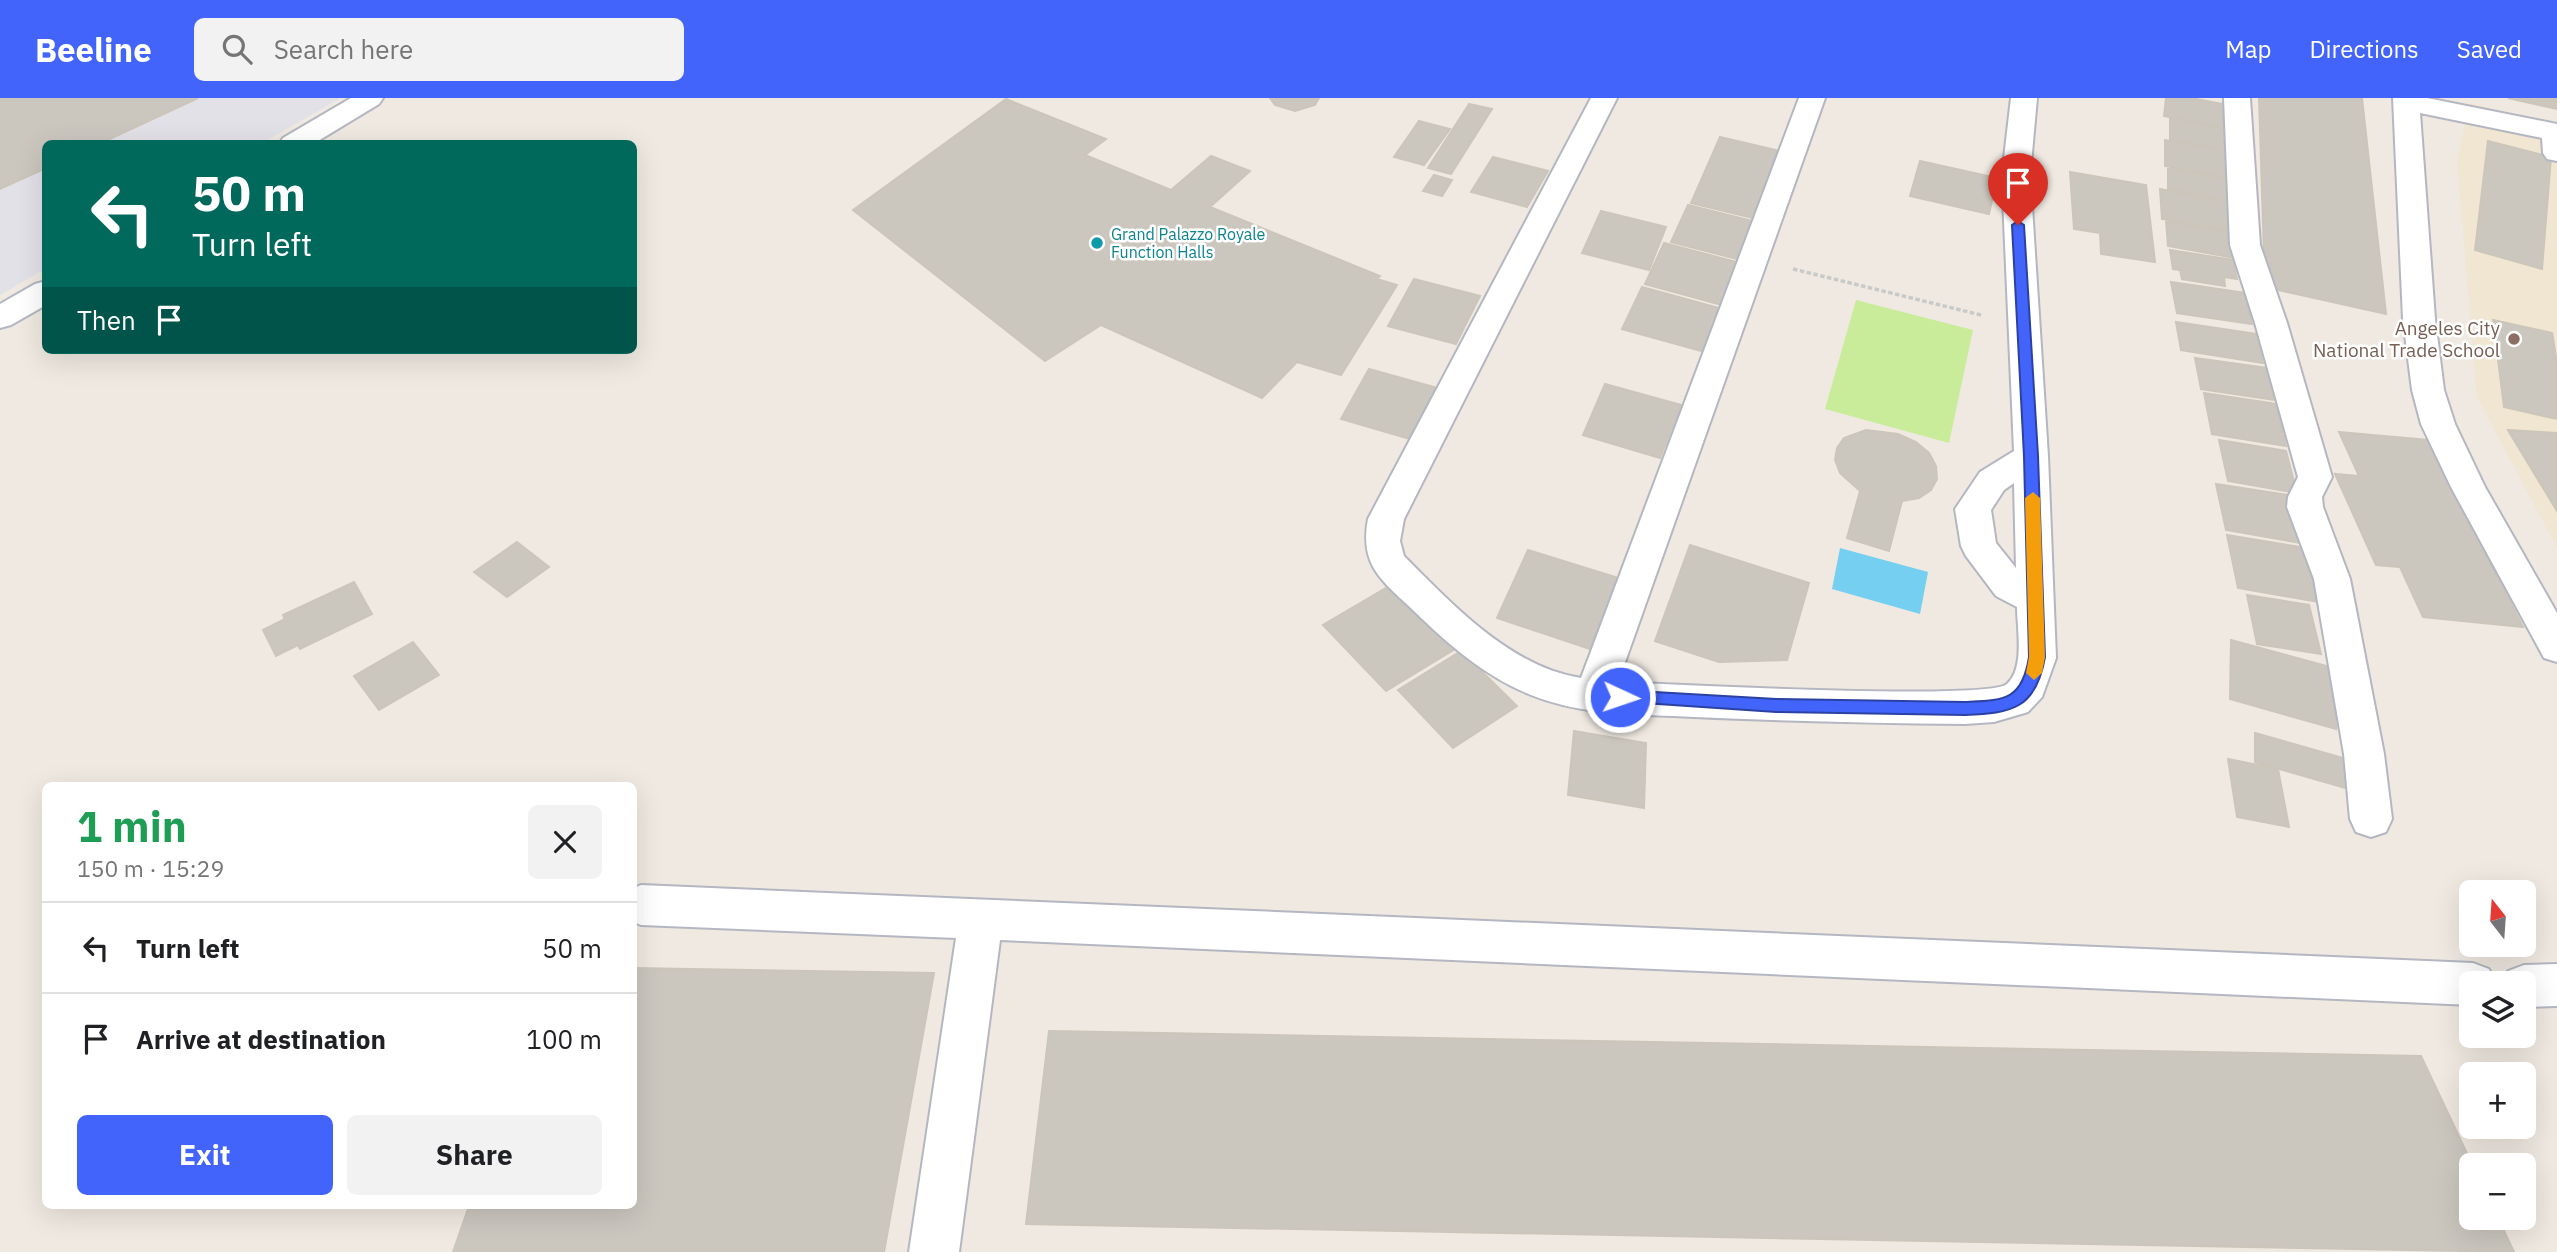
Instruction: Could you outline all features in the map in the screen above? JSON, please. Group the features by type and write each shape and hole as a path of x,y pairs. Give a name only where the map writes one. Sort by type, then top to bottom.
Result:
{"street":[{"path":"300,140 370,98"},
{"path":"1604,98 1399,492 1387,519 1382,541 1388,562 1484,649 1512,668 1544,684 1594,695 1776,706 1996,707 2022,697 2034,679 2037,657 2031,456 2016,175 2024,98"},
{"path":"1594,695 1812,98"},
{"path":"2237,98 2245,245 2271,323 2315,477 2305,497 2305,507 2332,579 2364,754 2371,819"},
{"path":"2556,139 2407,100 2419,319 2428,390 2438,424 2468,487 2557,647"},
{"path":"0,318 42,293"},
{"path":"2031,456 1992,481 1973,509 1979,546 2009,586 2036,600"},
{"path":"641,905 2459,983"},
{"path":"934,1252 981,919"},
{"path":"2536,986 2557,985"}],"path":[{"path":"1755,260 2023,325"}],"shaded area":[{"path":"0,98 341,98 267,140 42,140 42,271 0,295"},
{"name":"Angeles City National Trade School","path":"2470,103 2557,125 2557,548 2477,397 2457,162"}],"green space":[{"path":"1856,300 1973,330 1949,443 1825,409"}],"water":[{"path":"1840,548 1928,572 1920,614 1832,589"}],"building":[{"path":"0,98 198,98 108,140 42,140 42,170 0,189"},
{"path":"1270,98 1319,98 1315,105 1295,111 1275,105"},
{"path":"2166,98 2191,98 2228,105 2227,128 2164,116"},
{"path":"2259,98 2362,98 2386,314 2265,287"},
{"path":"2508,98 2557,98 2557,109"},
{"name":"Grand Palazzo Royale Function Halls","path":"1006,99 1106,139 1085,155 1171,190 1211,156 1250,171 1210,207 1380,276 1377,279 1397,285 1341,375 1297,362 1262,398 1101,325 1045,361 853,210"},
{"path":"1469,104 1492,109 1451,174 1428,168"},
{"path":"2170,118 2224,128 2224,150 2170,140"},
{"path":"1419,121 1450,129 1424,165 1394,157"},
{"path":"1720,137 1780,151 1753,218 1691,203"},
{"path":"2165,140 2225,151 2226,178 2165,166"},
{"path":"2488,141 2551,157 2542,269 2475,250"},
{"path":"1493,157 1548,171 1527,207 1471,192"},
{"path":"1920,161 1997,178 1989,214 1910,196"},
{"path":"2168,168 2227,179 2228,201 2168,189"},
{"path":"2070,172 2146,185 2155,262 2101,254 2100,233 2074,229"},
{"path":"1434,175 1452,180 1442,196 1423,191"},
{"path":"2160,189 2229,202 2233,231 2162,219"},
{"path":"1688,205 1756,222 1741,260 1671,242"},
{"path":"1601,211 1666,227 1649,270 1582,253"},
{"path":"2166,221 2231,232 2235,258 2168,246"},
{"path":"1664,243 1740,263 1722,305 1645,284"},
{"path":"2170,250 2233,260 2237,279 2224,277 2225,286 2182,279 2180,270 2173,269"},
{"path":"1414,279 1480,296 1456,344 1388,326"},
{"path":"2171,282 2245,293 2252,324 2177,313"},
{"path":"1642,287 1722,309 1705,352 1622,329"},
{"path":"2493,320 2552,333 2557,363 2557,419 2504,407"},
{"path":"2176,322 2256,334 2263,363 2181,350"},
{"path":"2195,358 2267,368 2275,400 2201,389"},
{"path":"1369,369 1437,388 1410,439 1341,419"},
{"path":"1605,384 1681,405 1660,458 1583,435"},
{"path":"2204,393 2276,404 2286,446 2212,434"},
{"path":"1866,430 1898,434 1916,442 1929,453 1936,466 1937,479 1931,490 1919,498 1902,501 1889,551 1847,538 1860,491 1840,473 1835,460 1837,448 1844,438"},
{"path":"2508,430 2557,433 2557,511"},
{"path":"2339,432 2428,440 2523,627 2423,617 2400,567 2376,565 2335,474 2359,476"},
{"path":"2219,440 2286,451 2297,493 2228,481"},
{"path":"2216,484 2295,496 2307,544 2226,530"},
{"path":"2227,535 2306,548 2319,602 2238,588"},
{"path":"517,542 549,567 507,597 474,572"},
{"path":"1690,545 1809,583 1787,660 1719,662 1655,641"},
{"path":"1528,550 1618,578 1590,649 1497,618"},
{"path":"354,582 372,614 300,649 298,645 276,656 263,630 285,619 283,615"},
{"path":"1391,585 1455,649 1386,691 1323,625"},
{"path":"2247,595 2309,605 2321,654 2257,644"},
{"path":"2231,640 2334,668 2336,729 2230,699"},
{"path":"413,642 439,675 379,710 354,676"},
{"path":"1461,651 1517,706 1453,748 1398,690"},
{"path":"1574,731 1646,743 1644,808 1568,795"},
{"path":"2255,733 2357,762 2359,792 2255,762"},
{"path":"2228,759 2278,769 2289,827 2237,817"},
{"path":"637,968 934,973 884,1252 453,1252 468,1209 637,1209"},
{"path":"1049,1031 2421,1056 2467,1153 2459,1153 2459,1230 2504,1230 2514,1252 1026,1224"}],"slow traffic":[{"path":"2033,498 2037,657 2034,673"}],"place":[{"name":"Grand Palazzo Royale Function Halls","path":"1097,243"},
{"name":"Angeles City National Trade School","path":"2514,339"}],"route":[{"path":"1620,697 1776,706 1965,708 1996,707 2022,697 2034,679 2037,657 2031,456 2018,225"}]}
